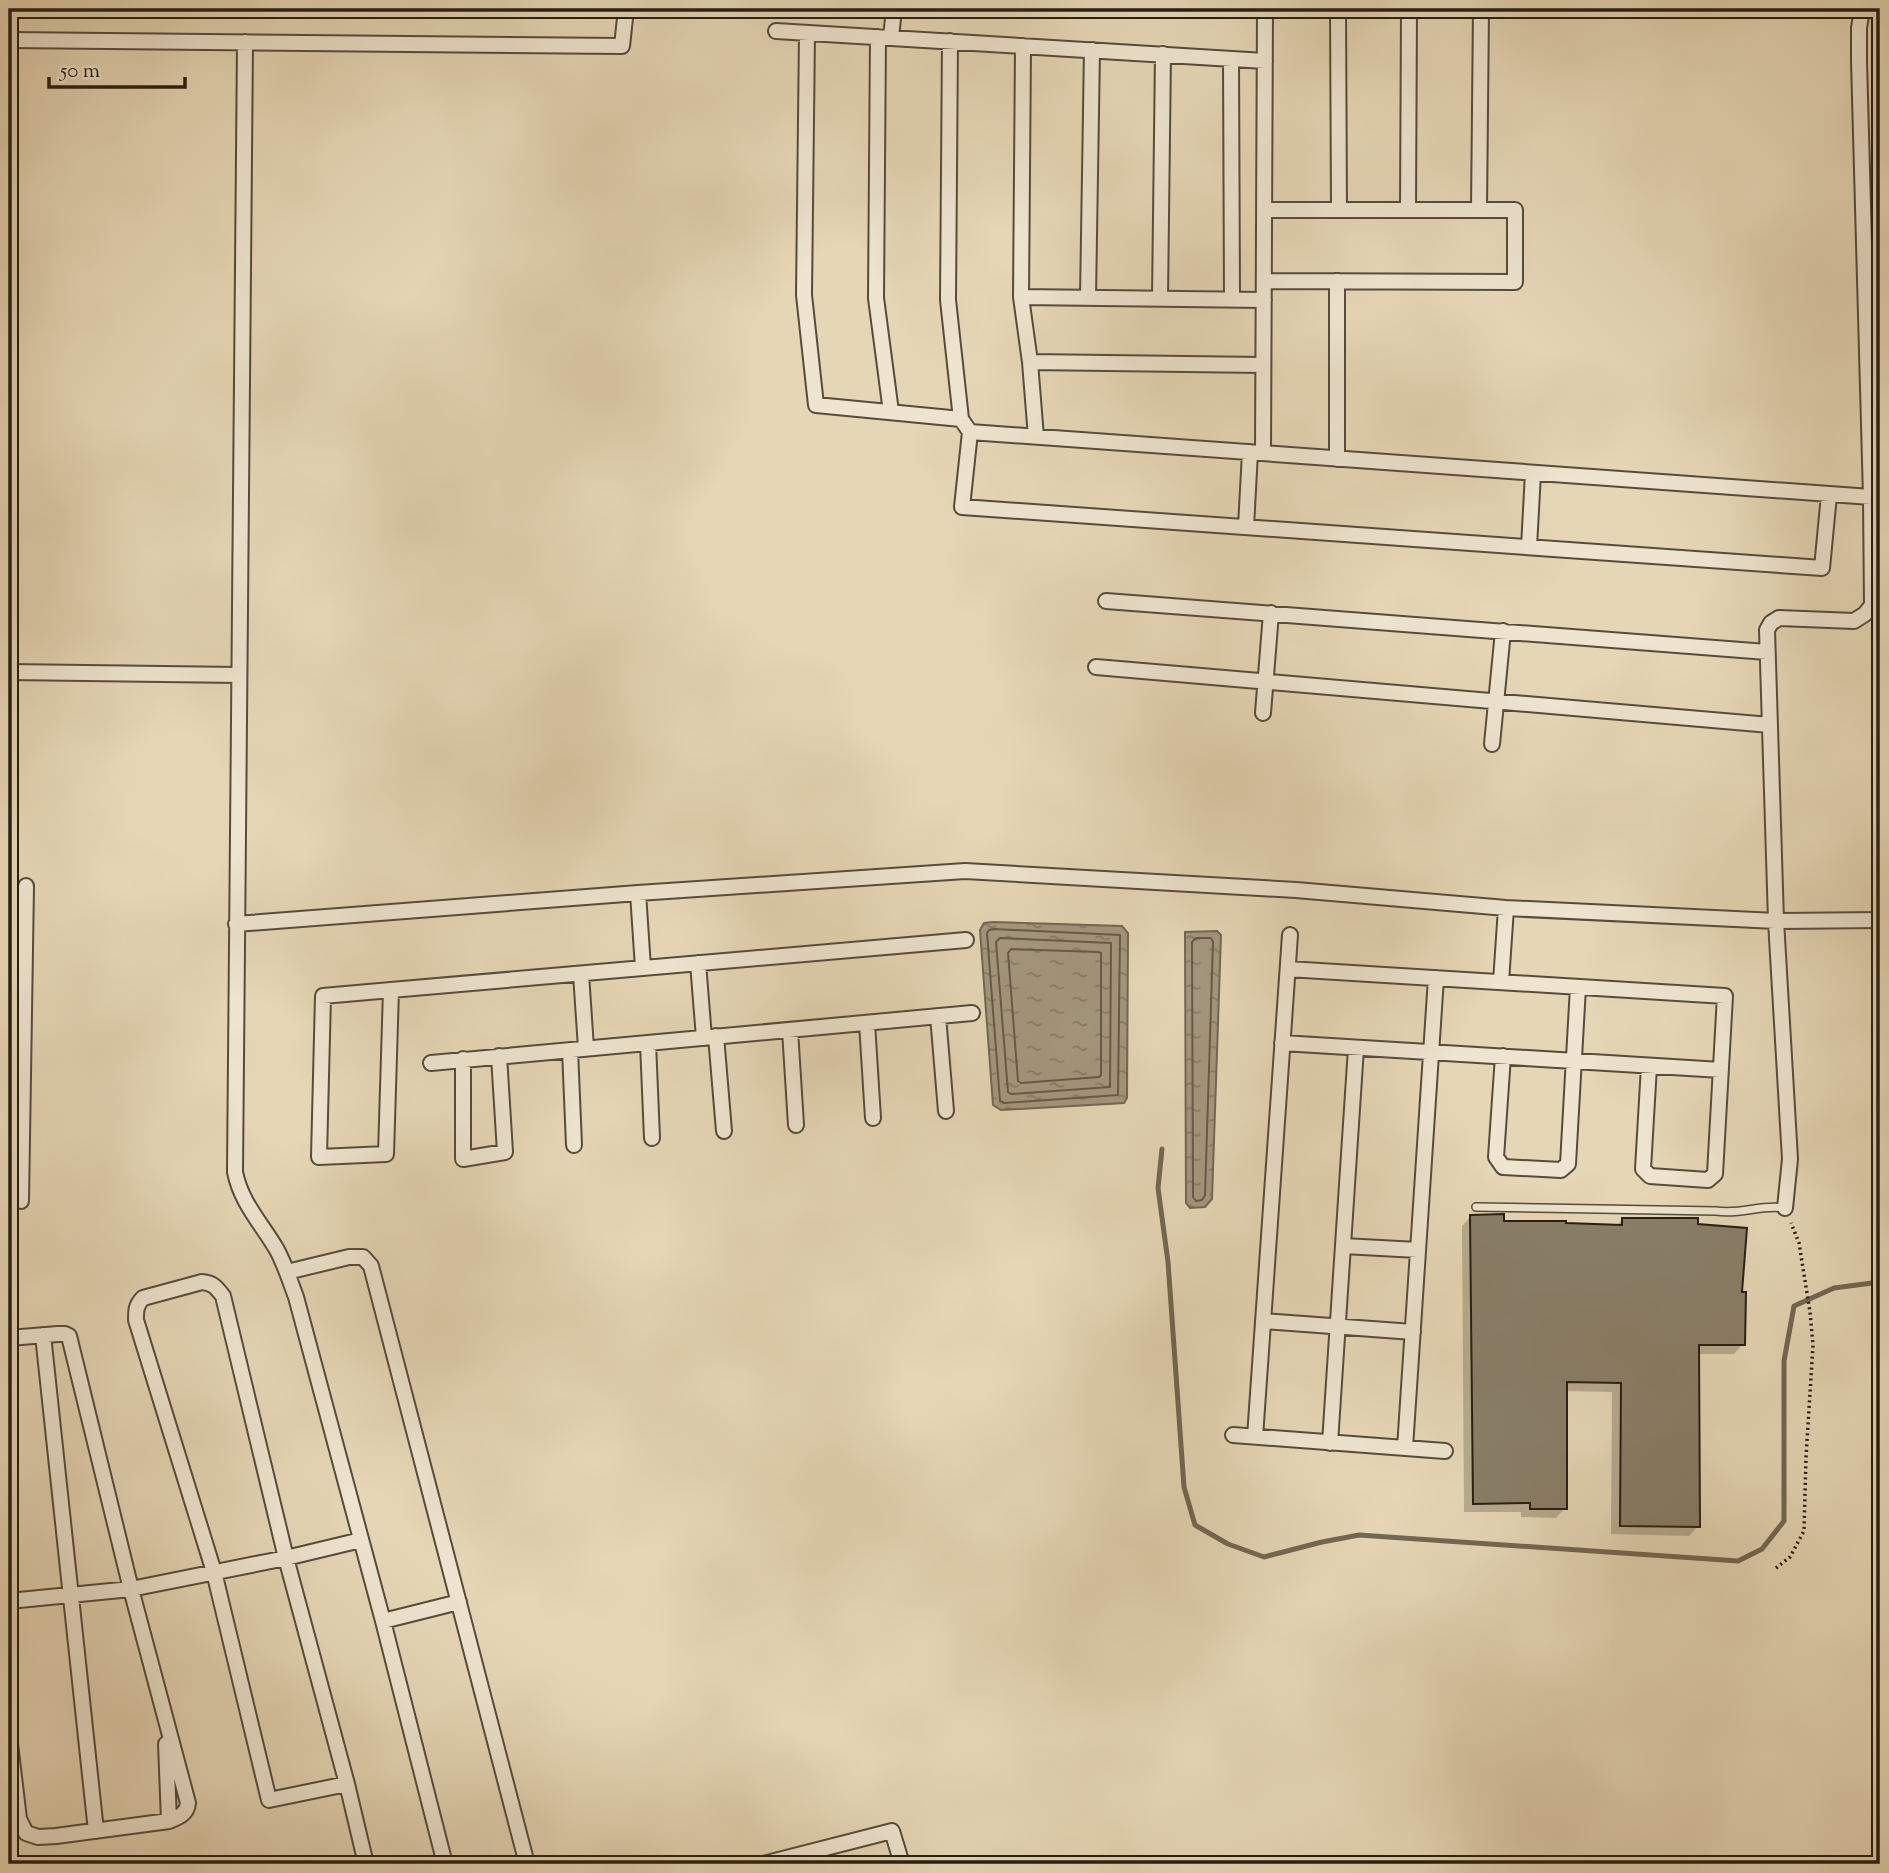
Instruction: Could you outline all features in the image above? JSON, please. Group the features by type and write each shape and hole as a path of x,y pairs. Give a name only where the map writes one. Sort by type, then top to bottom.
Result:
{"street":[{"path":"9,40 622,46 626,9"},
{"path":"891,412 876,298 884,37 894,9"},
{"path":"1246,527 1256,453 1263,365 1265,9"},
{"path":"1338,9 1339,210"},
{"path":"1408,210 1409,9"},
{"path":"1479,210 1480,9"},
{"path":"1785,1208 1790,1159 1776,921 1767,630 1771,623 1779,618 1854,621 1872,605 1871,497 1875,436 1859,61 1862,9"},
{"path":"776,31 1265,61"},
{"path":"807,33 804,295 816,405 961,419"},
{"path":"950,41 948,300 961,419 970,432 962,507 1822,568 1829,495"},
{"path":"245,43 235,1172 245,1202 277,1251 287,1272 383,1621 445,1864"},
{"path":"1023,46 1021,297 1036,437"},
{"path":"1088,298 1092,50"},
{"path":"1160,299 1163,54"},
{"path":"1231,59 1232,300"},
{"path":"1264,210 1516,210 1516,282 1264,281"},
{"path":"1337,281 1337,459"},
{"path":"1021,297 1264,300"},
{"path":"1030,362 1263,365"},
{"path":"970,432 1871,497"},
{"path":"1529,547 1533,473"},
{"path":"9,503 9,526"},
{"path":"1106,601 1767,652"},
{"path":"1263,713 1270,613"},
{"path":"1492,744 1503,631"},
{"path":"1096,667 1770,725"},
{"path":"9,672 239,675"},
{"path":"236,924 965,871 1296,890 1506,908 1776,921 1880,920"},
{"path":"20,1200 16,1085 26,886"},
{"path":"638,893 643,968"},
{"path":"1501,982 1506,908"},
{"path":"1255,1437 1290,935"},
{"path":"391,990 386,1154 319,1157 323,996 391,990 581,974 966,940"},
{"path":"698,963 723,1131"},
{"path":"1287,969 1725,996 1715,1174 1708,1180 1650,1176 1643,1169 1649,1066"},
{"path":"581,974 586,1048"},
{"path":"1405,1448 1436,978"},
{"path":"1503,1056 1496,1157 1503,1167 1561,1170 1568,1164 1578,987"},
{"path":"431,1063 972,1013"},
{"path":"938,1016 946,1111"},
{"path":"867,1023 873,1118"},
{"path":"790,1030 796,1125"},
{"path":"648,1043 653,1138"},
{"path":"1282,1043 1721,1070"},
{"path":"1330,1443 1356,1048"},
{"path":"570,1050 574,1145"},
{"path":"463,1059 463,1160 505,1152 499,1056"},
{"path":"1343,1246 1418,1250"},
{"path":"287,1272 349,1257 363,1257 372,1266 527,1864"},
{"path":"347,1784 270,1800 214,1572 136,1320 138,1303 143,1298 202,1282 215,1286 223,1296 286,1558 347,1784 366,1864"},
{"path":"1263,1321 1413,1332"},
{"path":"9,1338 65,1334 69,1336 72,1344 131,1589 188,1803 185,1813 169,1821 96,1831 38,1837 26,1833 19,1819 9,1735"},
{"path":"43,1335 96,1831"},
{"path":"1233,1435 1445,1451"},
{"path":"9,1601 131,1589 361,1540"},
{"path":"383,1621 459,1602"},
{"path":"762,1864 892,1831 902,1864"}],"lane":[{"path":"1476,1207 1731,1213 1770,1206 1785,1208"}],"path":[{"path":"1776,1568 1790,1557 1804,1531 1813,1345 1799,1243 1785,1208"}],"water":[{"path":"984,923 1122,926 1128,933 1127,1098 1124,1103 1001,1110 993,1105 980,930"},
{"path":"1217,931 1221,935 1212,1199 1205,1207 1190,1208 1186,1203 1185,932"}],"building":[{"path":"1504,1214 1504,1221 1566,1221 1622,1225 1622,1218 1698,1218 1698,1224 1747,1228 1742,1292 1746,1292 1745,1345 1699,1345 1700,1527 1620,1526 1621,1383 1567,1382 1567,1509 1530,1509 1530,1503 1473,1504 1470,1215"}],"waterway":[{"path":"1162,1149 1158,1188 1168,1262 1184,1487 1195,1525 1228,1544 1264,1557 1359,1535 1738,1561 1762,1549 1784,1521 1784,1361 1794,1306 1834,1288 1880,1282"}]}
